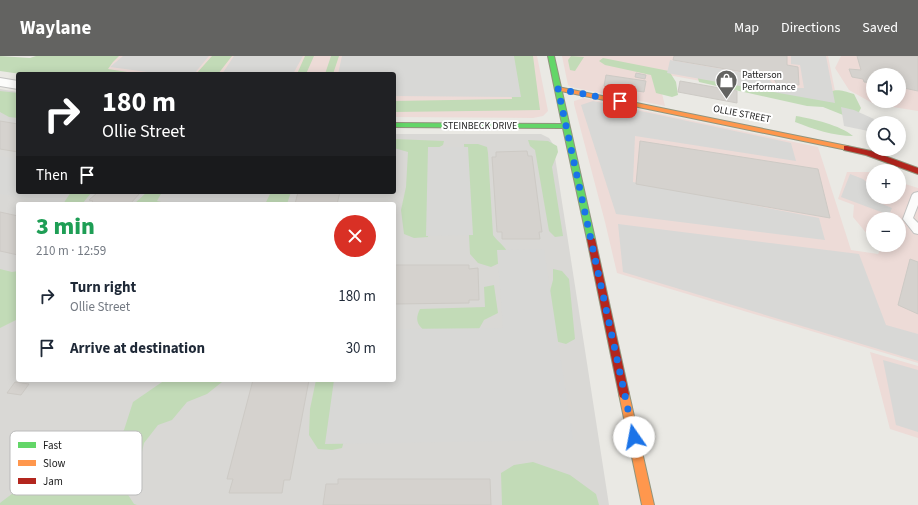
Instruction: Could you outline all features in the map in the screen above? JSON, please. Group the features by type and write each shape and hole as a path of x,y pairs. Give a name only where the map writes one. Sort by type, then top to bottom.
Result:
{"street":[{"path":"551,56 648,505"},
{"path":"0,82 16,84"},
{"name":"OLLIE STREET","path":"558,89 819,141 868,153 918,171"},
{"name":"STEINBECK DRIVE","path":"396,125 566,126"}],"lane":[{"path":"917,195 908,220 918,230"}],"shaded area":[{"path":"94,56 537,56 548,111 543,116 533,118 396,117 396,72 73,72"},
{"path":"123,56 209,56 196,72 147,72 110,67"},
{"path":"234,56 303,56 294,72 223,72"},
{"path":"342,56 514,56 521,97 396,96 396,72 338,72"},
{"path":"562,56 828,56 838,106 657,73 665,106 571,87 568,85"},
{"path":"791,56 826,56 835,103 667,73 670,60 768,77 774,86 804,88 800,65 791,64"},
{"path":"841,56 918,56 918,111 899,108 906,108 906,68 866,68 866,100 849,90 835,68"},
{"path":"0,89 16,92 16,194 396,194 396,134 541,134 549,138 553,144 609,505 0,505"},
{"path":"584,98 818,147 851,250 878,254 879,252 906,252 906,212 866,212 866,233 853,217 854,205 838,199 847,172 866,172 866,204 906,204 906,184 918,188 918,363 617,273 574,101"},
{"path":"593,101 791,143 796,161 635,136 633,182 819,218 825,240 616,214 581,105"},
{"path":"841,107 854,110 867,116 866,116 866,131 844,126"},
{"path":"428,147 468,147 473,235 426,236"},
{"path":"0,156 16,159 16,194 66,194 58,202 45,202 0,194"},
{"path":"850,174 866,182 866,204 882,204 892,208 890,212 881,212 841,197"},
{"path":"172,194 267,194 262,202 166,202"},
{"path":"618,224 859,254 886,325 918,334 918,361 623,272"},
{"path":"544,249 573,440 325,444 334,382 396,382 396,329 503,328 497,250"},
{"path":"870,352 918,366 918,438 890,429"},
{"path":"883,360 918,370 918,432 896,425"}],"green space":[{"path":"0,56 30,58 36,56 119,56 108,69 127,72 16,72 16,73 0,71"},
{"path":"212,56 232,56 220,72 198,72"},
{"path":"305,56 314,56 307,72 298,72"},
{"path":"331,56 339,56 334,72 326,72"},
{"path":"508,56 533,56 540,110 396,112 396,101 512,99"},
{"path":"571,56 584,57 575,71 570,70 568,60"},
{"path":"603,58 669,71 676,82 678,95 672,97 656,93 651,75 605,65 599,61"},
{"path":"697,75 820,98 832,91 843,91 854,94 861,108 857,116 848,117 823,107 807,106 699,82"},
{"path":"0,91 16,93 16,118 9,117 0,112"},
{"path":"796,116 834,126 848,132 853,136 824,132 809,127 795,122"},
{"path":"396,139 444,141 443,145 430,154 428,237 414,238 404,234 401,210 406,187 408,152 396,149"},
{"path":"528,140 548,141 557,146 558,152 552,167 563,236 555,237 549,231 535,150 530,146"},
{"path":"464,144 478,144 487,147 493,235 509,254 508,259 491,267 478,263 470,254"},
{"path":"70,194 90,194 84,202 64,202"},
{"path":"145,194 161,194 157,201 161,202 136,202"},
{"path":"270,194 290,194 288,202 266,202"},
{"path":"0,269 12,272 16,271 16,320 0,328"},
{"path":"553,269 562,271 569,279 575,339 566,344 555,341 547,302 553,280"},
{"path":"494,285 498,313 484,320 475,336 431,336 419,324 417,318 420,309 485,307 484,287"},
{"path":"162,382 222,382 207,394 187,402 172,420 158,425 144,443 142,452 142,431 123,431 133,402"},
{"path":"316,382 344,382 349,422 342,448 332,450 318,449 309,435 310,409"},
{"path":"533,462 570,475 596,494 599,505 502,505 501,473 514,465"},
{"path":"10,495 128,495 134,504 137,505 0,505 0,503"}],"building":[{"path":"674,56 787,56 787,65 798,67 799,85 789,83 790,88 778,86 773,77 673,60"},
{"path":"857,56 918,56 918,91 906,88 906,68 866,68 866,82 864,82 863,79 852,77 849,69 861,70"},
{"path":"636,73 646,75 645,79 635,77"},
{"path":"606,75 646,81 644,92 604,86"},
{"path":"680,81 737,91 737,103 678,92"},
{"path":"0,121 16,124 16,152 0,149"},
{"path":"640,141 818,169 830,218 636,184"},
{"path":"527,151 528,156 532,156 542,232 539,232 540,239 502,239 502,232 497,232 492,157 496,157 496,152"},
{"path":"96,194 139,194 132,202 92,202 93,201 89,200"},
{"path":"298,194 340,194 338,202 296,202"},
{"path":"0,212 16,216 16,255 0,251"},
{"path":"910,259 918,262 918,314 898,305"},
{"path":"396,265 469,265 469,269 478,268 479,300 469,300 469,303 396,304"},
{"path":"15,382 29,384 21,395 7,393"},
{"path":"252,382 309,382 290,480 284,480 282,493 229,493 233,479 227,479"},
{"path":"338,479 490,479 491,505 323,505 326,484 338,484"}],"traffic: fast":[{"path":"551,56 591,239"},
{"path":"396,125 566,126"}],"traffic: slow":[{"path":"558,89 847,148"},
{"path":"624,394 648,505"}],"traffic: jam":[{"path":"847,148 868,153 918,171"},
{"path":"591,239 624,394"}],"place":[{"name":"Patterson Performance","path":"726,100"}],"route":[{"path":"620,101 558,89 634,437"}]}
